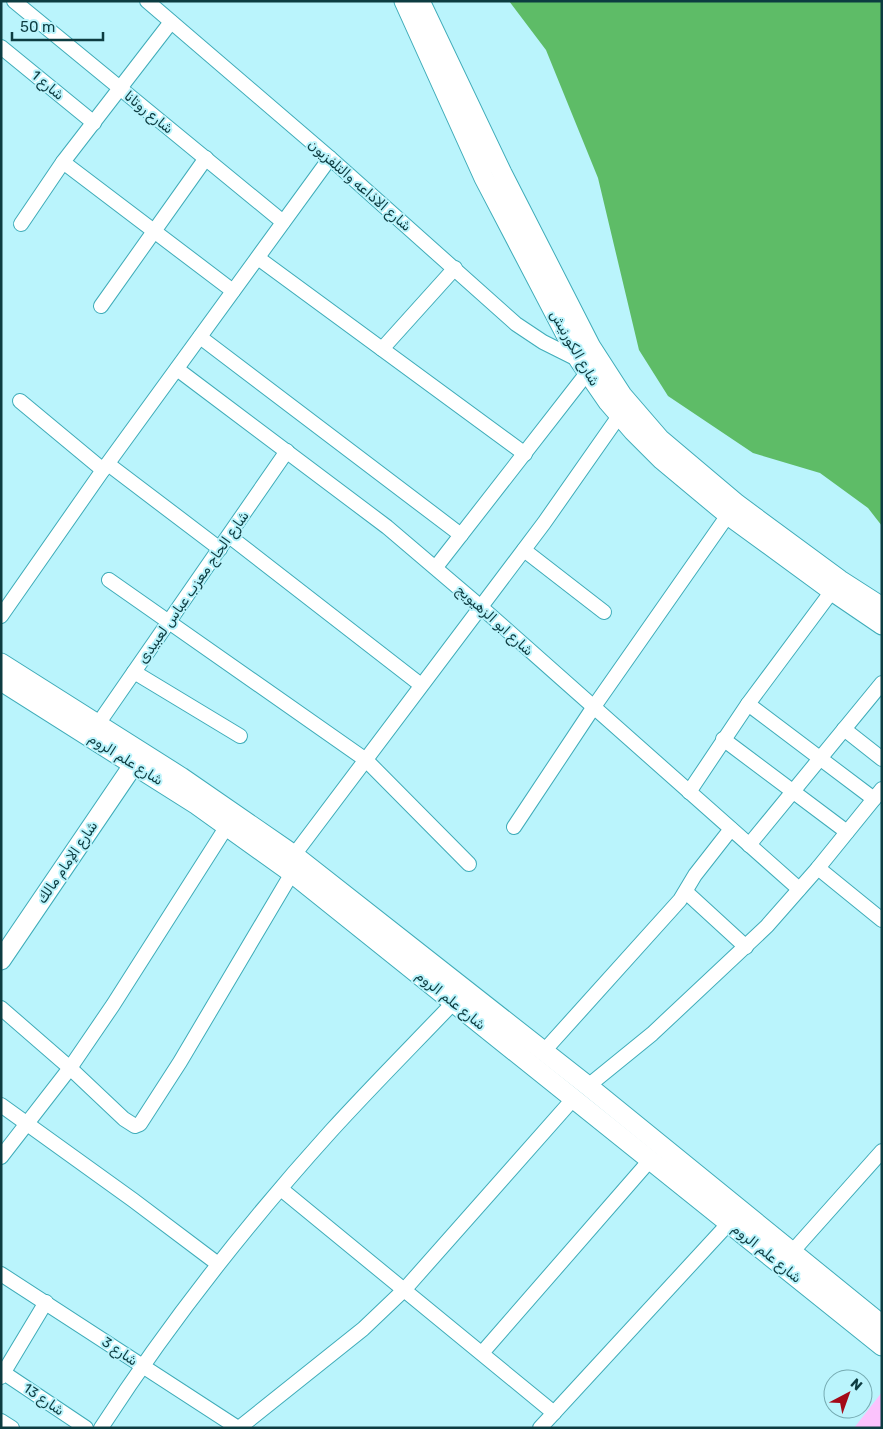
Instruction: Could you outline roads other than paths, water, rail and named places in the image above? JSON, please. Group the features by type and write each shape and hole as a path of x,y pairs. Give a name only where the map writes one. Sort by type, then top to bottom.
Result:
{"street":[{"name":"شارع روتانا","path":"14,1 283,222"},
{"name":"شارع الاذاعه والتلفزيون","path":"147,1 330,158 516,324 543,342 583,358"},
{"name":"شارع الكورنيش","path":"404,1 484,178 583,358 619,416 662,460 728,515 882,625"},
{"name":"شارع الكورنيش","path":"420,1 502,173 583,358 611,380 634,411 674,452 737,504 840,580 882,608"},
{"path":"21,224 63,162 172,22"},
{"name":"شارع 1","path":"1,47 94,123"},
{"path":"101,306 206,158"},
{"path":"1,616 105,467 330,158"},
{"path":"63,162 234,291"},
{"path":"258,258 525,454"},
{"path":"382,349 455,268"},
{"path":"200,337 461,535"},
{"path":"436,567 525,454 583,358"},
{"name":"شارع ابو الزهيويج","path":"177,369 387,527 436,567 799,889"},
{"path":"20,401 105,467 220,549"},
{"path":"1,1008 70,1068 124,1119 135,1126 140,1124 180,1062 293,864 420,685 544,523 619,416"},
{"name":"شارع الحاج معزب عباس لعبيدى","path":"98,724 287,451"},
{"path":"514,827 728,515"},
{"path":"229,536 420,685"},
{"path":"524,550 604,612"},
{"path":"109,580 366,760 470,864"},
{"path":"688,792 748,704 832,591"},
{"path":"134,672 240,736"},
{"name":"شارع علم الروم","path":"7,676 98,724 181,776 388,939 544,1051 581,1092 650,1159 882,1346"},
{"name":"شارع علم الروم","path":"7,676 227,826 293,864"},
{"path":"749,845 882,684"},
{"path":"239,1428 363,1329 405,1289 581,1092 652,1034 784,908 879,795 820,758 748,704"},
{"path":"844,729 882,758"},
{"path":"723,739 847,832"},
{"name":"شارع الإمام مالك","path":"2,958 134,764"},
{"path":"1,1157 70,1068 122,991 227,826"},
{"path":"544,1051 680,900 695,875 731,830"},
{"path":"818,868 882,920"},
{"path":"686,892 746,946"},
{"name":"شارع علم الروم","path":"388,939 454,1002 581,1092 792,1252 882,1325"},
{"path":"101,1428 141,1366 218,1264 331,1130 454,1002"},
{"path":"1,1105 28,1122 218,1264"},
{"path":"792,1252 882,1151"},
{"path":"482,1353 650,1159"},
{"path":"281,1189 554,1413"},
{"path":"540,1428 729,1223"},
{"name":"شارع 3","path":"1,1274 239,1428"},
{"path":"2,1373 46,1302"},
{"name":"شارع 13","path":"2,1373 86,1428"},
{"path":"1,1421 12,1428"}]}
